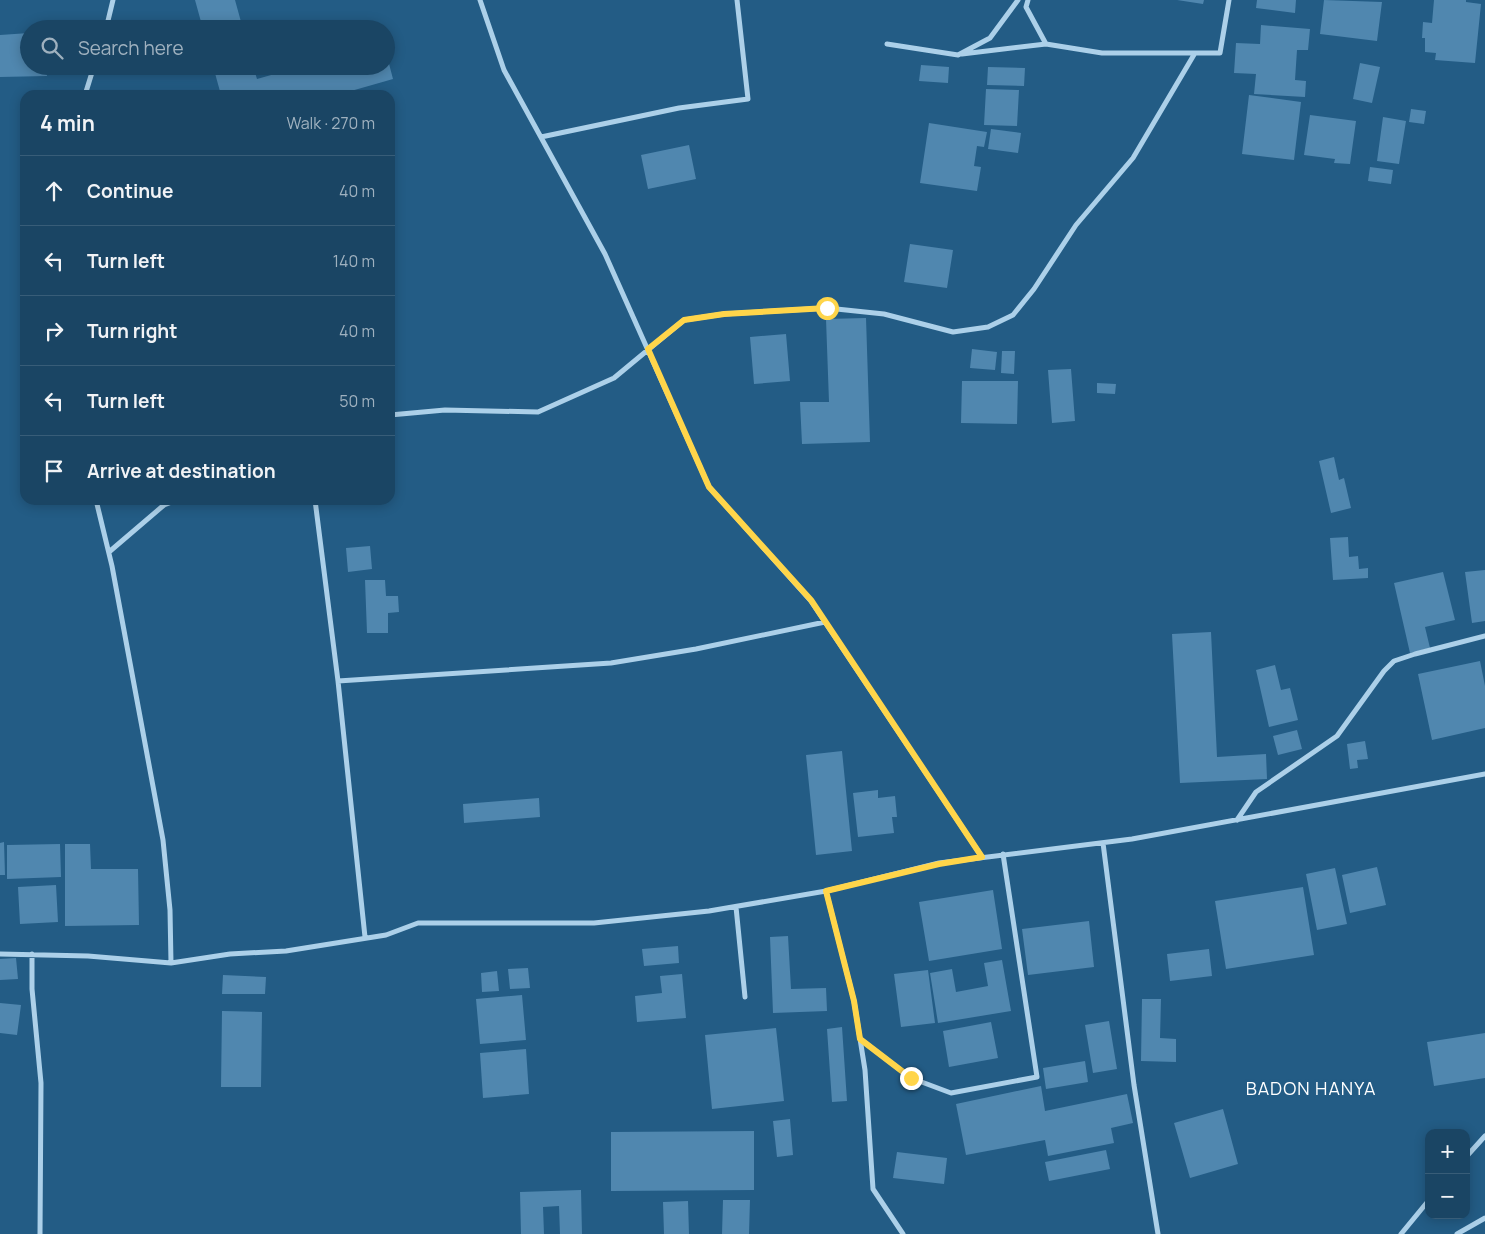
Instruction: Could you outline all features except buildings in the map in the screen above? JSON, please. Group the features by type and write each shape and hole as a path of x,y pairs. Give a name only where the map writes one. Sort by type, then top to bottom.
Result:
{"street":[{"path":"108,20 113,0"},
{"path":"480,0 504,70 605,254 709,487 811,600 982,857"},
{"path":"541,137 679,108 748,99 737,0"},
{"path":"958,55 990,38 1018,0"},
{"path":"1028,0 1026,7 1046,44"},
{"path":"886,44 958,55 1046,44 1102,53 1220,53 1229,0"},
{"path":"395,415 445,410 538,412 614,378 684,320 724,314 827,308 884,314 953,332 988,327 1013,315 1034,289 1076,226 1133,158 1195,53"},
{"path":"87,90 91,75"},
{"path":"97,505 109,552 163,840 170,910 171,963"},
{"path":"109,552 164,505"},
{"path":"316,505 338,682 364,938"},
{"path":"338,682 612,663 696,649 825,622"},
{"path":"1237,820 1256,792 1337,736 1384,671 1394,661 1485,636"},
{"path":"0,954 32,954 171,963 230,954 286,951 386,934 418,923 594,923 736,907 826,891 939,864 1003,854 1103,843 1485,774"},
{"path":"1103,843 1134,1085 1158,1234"},
{"path":"860,1039 911,1078 951,1093 1037,1077 1003,854"},
{"path":"826,891 854,1001 865,1070 873,1189 903,1234"},
{"path":"736,907 745,997"},
{"path":"32,954 32,989 41,1083 40,1234"},
{"path":"1470,1153 1485,1136"},
{"path":"1401,1234 1425,1205"},
{"path":"1457,1234 1485,1218"}],"district":[{"name":"BADON HANYA","path":"1311,1088"}],"route":[{"path":"827,308 724,314 684,320 648,349 709,487 811,600 982,857 939,864 826,891 854,1001 860,1039 911,1078"}]}
